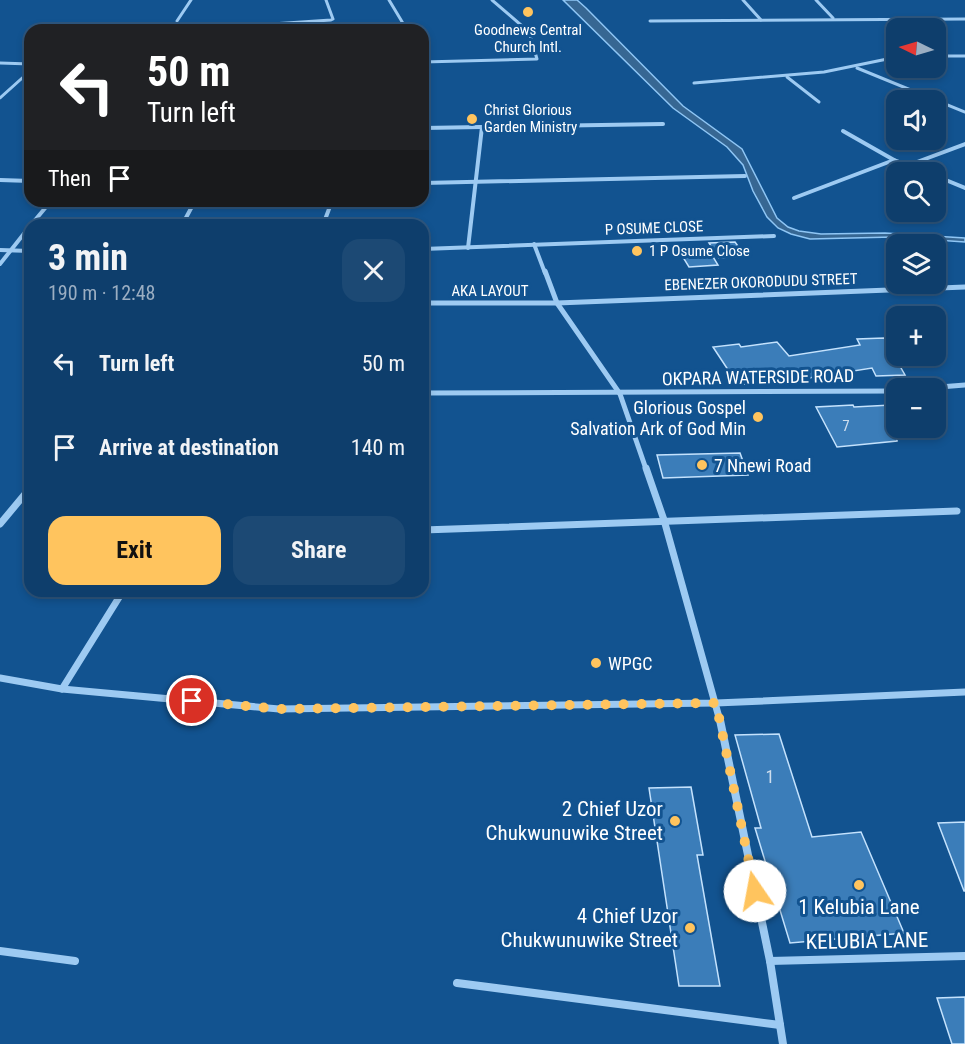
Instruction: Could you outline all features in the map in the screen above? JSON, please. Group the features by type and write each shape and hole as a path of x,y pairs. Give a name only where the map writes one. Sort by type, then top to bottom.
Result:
{"street":[{"path":"177,21 191,0"},
{"path":"272,24 331,20 333,19 326,0"},
{"path":"389,0 403,24"},
{"path":"429,62 537,59 529,32 492,0"},
{"path":"743,0 761,20"},
{"path":"816,0 833,18"},
{"path":"650,21 779,21 833,18 965,19"},
{"path":"946,56 965,56"},
{"path":"694,83 787,77 855,68 886,60"},
{"path":"0,63 24,64"},
{"path":"855,68 965,112"},
{"path":"0,98 24,76"},
{"path":"787,77 819,102"},
{"path":"429,128 663,124"},
{"path":"468,248 483,127"},
{"path":"843,130 900,162"},
{"path":"916,162 965,144"},
{"path":"794,198 894,160"},
{"path":"429,183 745,176"},
{"path":"0,180 24,181"},
{"path":"946,180 965,188"},
{"path":"35,219 46,207"},
{"path":"0,264 24,232"},
{"name":"P OSUME CLOSE","path":"429,249 774,236"},
{"path":"534,244 557,303 620,393 664,520 716,703 770,961 783,1044"},
{"path":"0,250 24,251"},
{"name":"EBENEZER OKORODUDU STREET","path":"557,303 965,286"},
{"name":"AKA LAYOUT","path":"429,303 557,303"},
{"path":"946,386 965,385"},
{"name":"OKPARA WATERSIDE ROAD","path":"429,393 886,391"},
{"path":"0,524 24,495"},
{"path":"429,530 957,511"},
{"path":"62,689 119,597"},
{"path":"0,678 62,689 279,709 716,703 965,692"},
{"path":"0,951 75,961"},
{"name":"KELUBIA LANE","path":"770,961 965,956"},
{"path":"457,983 780,1025"}],"water":[{"path":"563,0 577,0 683,106 742,149 777,218 788,227 821,234 885,233 901,234 886,234 886,237 810,239 778,228 767,217 753,191 743,165 727,147 673,108"},
{"path":"946,237 965,238 965,242 946,241"}],"building":[{"path":"735,242 745,256 719,258 709,243"},
{"path":"707,247 718,265 689,267 678,249"},
{"path":"884,338 886,366 900,366 905,375 876,376 872,368 777,383 775,380 738,385 713,347 739,344 741,347 777,342 789,356 860,345 857,339"},
{"path":"886,405 886,438 897,438 897,441 837,447 816,407"},
{"name":"7 Nnewi Road","path":"740,453 748,475 663,478 657,455"},
{"path":"779,734 812,837 861,832 904,933 790,943 755,828 761,828 735,735"},
{"path":"691,787 703,855 697,855 720,986 679,986 649,788"},
{"path":"965,822 965,891 964,891 938,823"},
{"path":"965,997 965,1044 952,1044 937,998"}],"place":[{"name":"Goodnews Central Church Intl.","path":"528,12"},
{"name":"Christ Glorious Garden Ministry","path":"472,119"},
{"name":"1 P Osume Close","path":"637,251"},
{"name":"Glorious Gospel Salvation Ark of God Min","path":"758,417"},
{"name":"7 Nnewi Road","path":"702,465"},
{"name":"WPGC","path":"596,663"},
{"name":"2 Chief Uzor Chukwunuwike Street","path":"675,821"},
{"name":"1 Kelubia Lane","path":"859,885"},
{"name":"4 Chief Uzor Chukwunuwike Street","path":"690,928"}],"route":[{"path":"192,701 279,709 716,703 755,891"}]}
